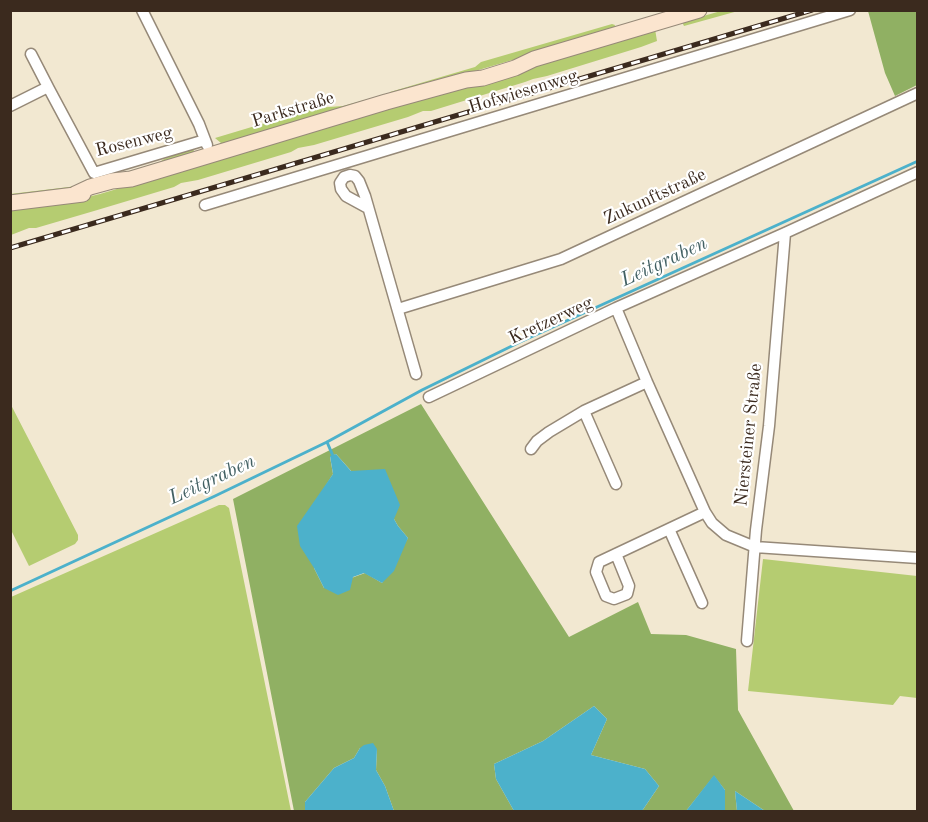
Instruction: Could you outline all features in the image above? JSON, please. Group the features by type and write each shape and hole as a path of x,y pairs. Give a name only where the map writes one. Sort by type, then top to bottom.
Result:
{"main road":[{"name":"Parkstraße","path":"10,203 75,194 93,194 114,188 131,179 386,102 466,80 483,78 664,15 699,10"}],"street":[{"path":"142,10 200,124 210,156"},
{"name":"Hofwiesenweg","path":"205,205 850,10"},
{"name":"Rosenweg","path":"31,54 94,173 206,140"},
{"path":"10,106 48,87"},
{"name":"Zukunftstraße","path":"398,309 561,259 918,93"},
{"path":"346,163 350,175"},
{"name":"Kretzerweg","path":"429,397 616,308 918,172"},
{"path":"368,208 346,196 340,183 344,177 355,176 359,181 368,208 398,309 416,374"},
{"name":"Niersteiner Straße","path":"747,641 785,233"},
{"path":"616,308 711,523 726,535 754,547 918,558"},
{"path":"531,448 549,432 584,411 647,382"},
{"path":"584,411 616,484"},
{"path":"616,555 705,512"},
{"path":"669,530 702,603"}],"green space":[{"path":"721,11 738,11 684,26 682,22"},
{"path":"868,11 917,11 917,85 895,96 885,73"},
{"path":"615,25 611,31 397,94 390,92 475,67 481,62"},
{"path":"655,29 657,41 641,47 11,235 10,209 71,201 100,194"},
{"path":"372,98 225,144 215,138 315,108 343,106"},
{"path":"193,148 192,155 67,190 11,199 10,194 93,182 160,162"},
{"path":"10,403 78,535 75,544 29,566 11,530"},
{"path":"421,404 569,637 638,602 651,634 686,635 736,649 738,710 794,811 765,811 735,791 737,811 725,811 725,790 714,776 686,811 642,811 659,786 645,769 591,755 607,719 594,706 543,741 494,764 496,779 514,811 394,811 385,786 376,770 377,749 360,748 354,758 334,768 305,802 305,811 294,811 233,499","holes":["336,454 408,538 382,583 365,573 324,588 314,568 323,490 333,474 330,457"]},
{"path":"219,505 229,508 291,811 11,811 11,597"},
{"path":"763,559 917,576 917,698 900,696 893,705 748,691"}],"water":[{"path":"336,454 351,471 385,469 400,505 394,519 408,538 394,571 382,583 364,573 353,577 350,590 338,595 324,588 300,546 297,526 333,474 330,456"},
{"path":"594,706 607,719 591,755 645,769 659,786 642,811 514,811 496,779 494,764 543,741"},
{"path":"373,743 377,749 376,770 385,786 394,811 305,811 305,802 334,768 354,758 364,745"},
{"path":"714,775 725,790 725,811 686,811"},
{"path":"735,791 765,811 737,811"}],"waterway":[{"name":"Leitgraben","path":"10,591 327,442 422,390 520,342 918,161"},
{"path":"327,442 333,456"}],"railway":[{"path":"10,248 812,10"}]}
